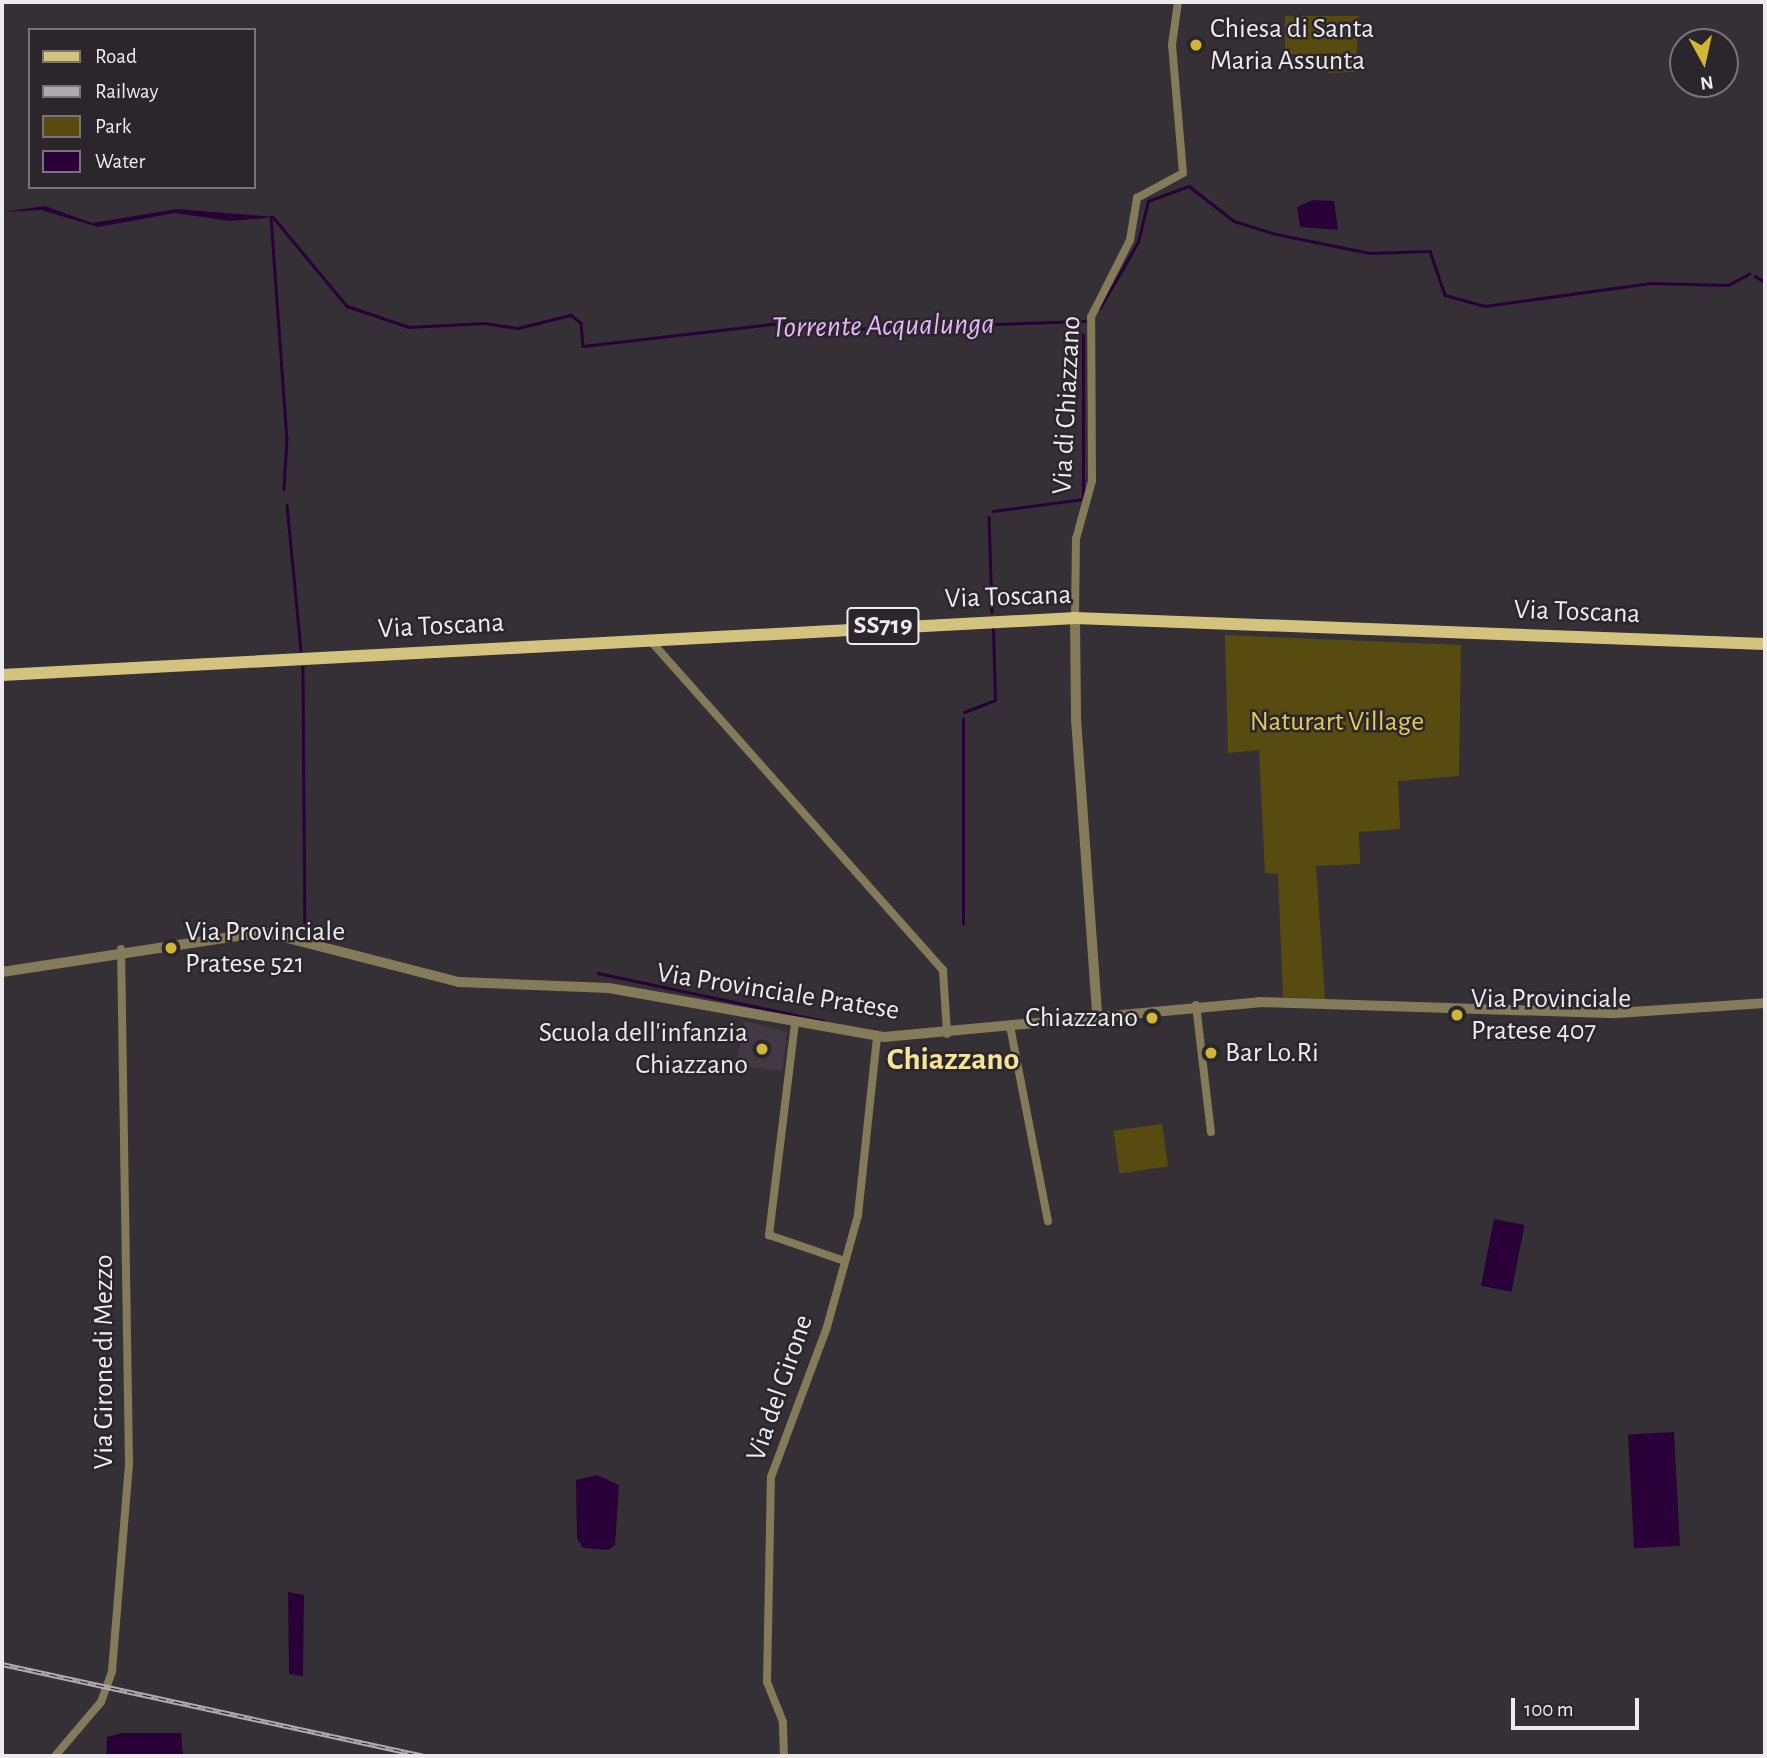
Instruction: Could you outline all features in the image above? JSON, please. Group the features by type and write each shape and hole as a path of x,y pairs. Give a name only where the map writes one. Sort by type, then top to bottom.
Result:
{"main road":[{"name":"Via Toscana","path":"2,675 1075,618 1765,644"}],"street":[{"name":"Via di Chiazzano","path":"1097,1015 1077,733 1075,618 1076,538 1093,481 1091,317 1130,240 1137,198 1183,173 1172,45 1178,2"},
{"path":"649,639 943,970 947,1034"},
{"name":"Via Provinciale Pratese","path":"2,972 121,949 231,934 282,934 459,982 609,988 877,1037 947,1034 1097,1015 1196,1006 1320,1002 1616,1013 1765,1003"},
{"name":"Via Girone di Mezzo","path":"55,1756 101,1702 112,1671 129,1463 121,949"},
{"path":"1196,1006 1211,1132"},
{"path":"795,1023 769,1235 845,1261"},
{"path":"1010,1027 1048,1221"},
{"name":"Via del Girone","path":"784,1756 783,1722 767,1682 771,1477 845,1261 864,1186 877,1037"}],"shaded area":[{"name":"Scuola dell'infanzia Chiazzano","path":"745,1021 787,1032 782,1071 736,1065"}],"green space":[{"path":"1285,16 1359,16 1355,72 1328,73 1328,55 1285,54"},
{"name":"Naturart Village","path":"1225,635 1461,645 1459,776 1398,781 1400,829 1359,832 1360,864 1316,866 1325,999 1283,997 1278,874 1265,873 1259,750 1228,753"},
{"path":"1162,1124 1168,1167 1119,1173 1113,1131"}],"water":[{"path":"1313,200 1334,201 1338,230 1300,227 1297,207"},
{"path":"45,206 92,223 177,209 276,217 230,221 175,213 98,227 41,210 2,212"},
{"path":"1494,1219 1524,1225 1511,1292 1481,1286"},
{"path":"1674,1432 1680,1546 1634,1548 1628,1434"},
{"path":"597,1475 619,1485 615,1545 608,1550 583,1548 577,1539 576,1480"},
{"path":"288,1592 304,1595 303,1676 289,1674"},
{"path":"122,1733 181,1733 183,1756 106,1756 107,1737"}],"waterway":[{"path":"1100,308 1138,242 1148,201 1189,186 1234,221 1276,234 1369,253 1430,251 1445,295 1485,306 1650,283 1728,285 1749,274"},
{"path":"271,217 287,438 284,489"},
{"name":"Torrente Acqualunga","path":"273,217 347,306 409,327 485,323 518,328 571,315 581,323 583,346 781,323 846,329 1085,321"},
{"path":"1755,276 1765,282"},
{"path":"993,511 1083,499 1083,335"},
{"path":"287,505 301,650"},
{"path":"989,517 992,612"},
{"path":"964,712 995,700 993,629"},
{"path":"303,667 305,922 327,942"},
{"path":"963,719 963,924"},
{"path":"598,973 824,1021"}],"railway":[{"path":"2,1664 423,1756"}],"place":[{"name":"Chiesa di Santa Maria Assunta","path":"1196,45"},
{"name":"Via Provinciale Pratese 521","path":"171,948"},
{"name":"Via Provinciale Pratese 407","path":"1457,1015"},
{"name":"Chiazzano","path":"1152,1018"},
{"name":"Scuola dell'infanzia Chiazzano","path":"762,1049"},
{"name":"Bar Lo.Ri","path":"1211,1053"}],"district":[{"name":"Chiazzano","path":"953,1059"}]}
